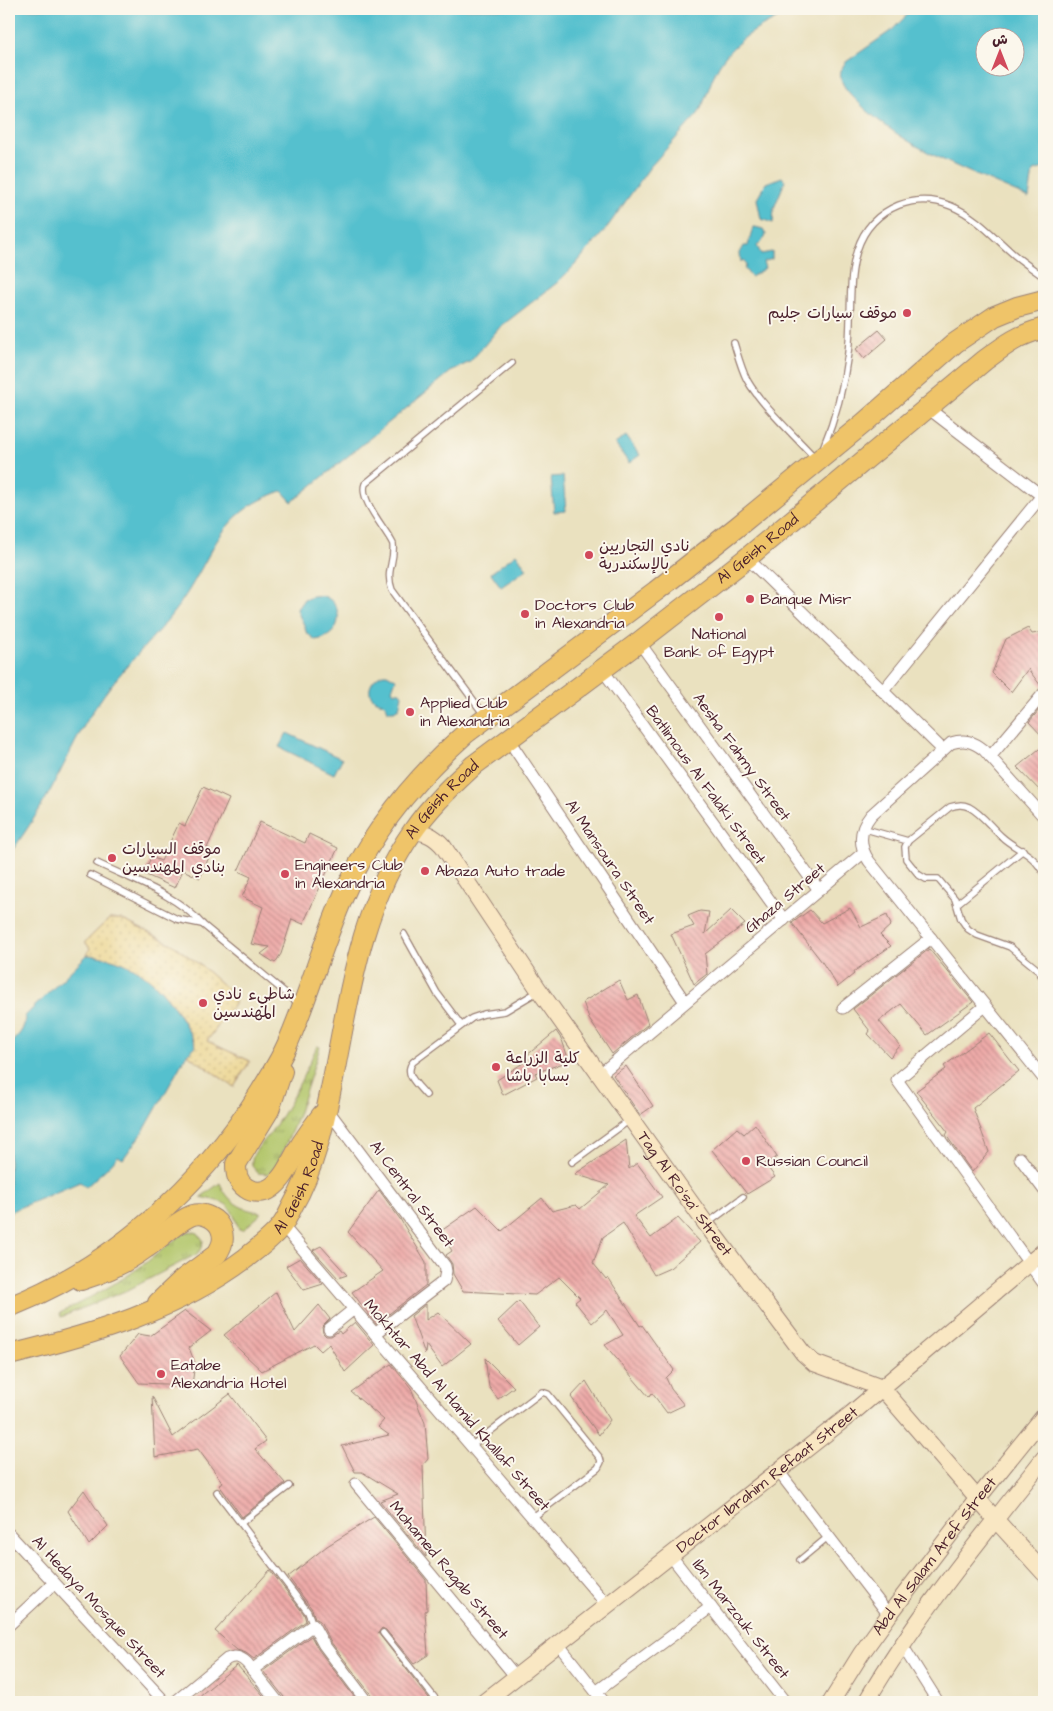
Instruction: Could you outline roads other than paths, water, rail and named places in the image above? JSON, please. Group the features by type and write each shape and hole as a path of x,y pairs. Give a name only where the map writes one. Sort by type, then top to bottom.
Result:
{"highway":[{"name":"Al Geish Road","path":"9,1307 46,1290 95,1262 125,1241 181,1192 207,1165 230,1136 252,1106 286,1047 348,886 379,829 418,778 441,755 486,718 656,591 737,527 864,423 955,342 995,316 1017,307 1044,300"},
{"name":"Al Geish Road","path":"9,1355 58,1342 150,1312 181,1298 235,1266 260,1247 282,1225 303,1188 318,1149 358,952 381,889 412,831 451,786 474,765 639,642 747,558 985,360 1022,335 1044,328"},
{"path":"286,1047 280,1079 269,1110 236,1164 236,1171 241,1184 246,1188 259,1192 272,1188 282,1177 303,1142 327,1109"},
{"path":"46,1290 87,1278 126,1261 192,1215 199,1214 216,1221 222,1231 223,1243 217,1254 171,1289 150,1312"}],"street":[{"path":"883,691 1043,494 929,408"},
{"path":"747,558 943,750"},
{"name":"Aesha Fahmy Street","path":"639,642 819,890"},
{"name":"Batlimous Al Falaki Street","path":"602,669 784,920"},
{"path":"990,756 1044,693"},
{"name":"Al Mansoura Street","path":"508,739 685,1002"},
{"path":"1044,817 977,744 969,741 960,741 951,744 943,750 870,815 862,828 861,837 863,853 1044,1079"},
{"name":"Tag Al Ro'sa' Street","path":"412,831 423,832 435,837 443,846 539,990 599,1075 706,1224 803,1353 814,1363 882,1388 1044,1573"},
{"name":"Ghaza Street","path":"599,1075 863,853"},
{"path":"843,1008 931,938"},
{"path":"985,1006 897,1080 1044,1284"},
{"name":"Al Central Street","path":"327,1109 446,1266 444,1281 375,1334"},
{"path":"1020,1158 1044,1190"},
{"name":"Mokhtar Abd Al Hamid Khallaf Street","path":"282,1225 608,1606"},
{"name":"Doctor Ibrahim Refaat Street","path":"484,1702 779,1472 1044,1251"},
{"path":"329,1329 354,1309"},
{"name":"Abd Al Salam Aref Street","path":"831,1702 861,1654 889,1615 978,1498 1044,1416"},
{"name":"Abd Al Salam Aref Street","path":"866,1702 931,1603 1044,1458"},
{"path":"779,1472 889,1615"},
{"name":"Mohamed Ragab Street","path":"356,1484 516,1677"},
{"name":"Al Hedaya Mosque Street","path":"9,1534 166,1702"},
{"name":"Ibn Marzouk Street","path":"671,1556 785,1702"},
{"path":"9,1625 54,1583"},
{"path":"596,1692 710,1607"},
{"path":"252,1670 313,1625 324,1645 367,1702"},
{"path":"558,1644 604,1702"},
{"path":"902,1645 938,1702"},
{"path":"176,1702 231,1657 241,1658 278,1702"}],"lane":[{"path":"734,344 746,379 756,395 817,460 833,420 843,382 849,343 854,257 862,236 876,219 895,207 917,201 939,202 952,206 977,222 1013,254 1044,277"},
{"path":"486,718 392,590 388,572 394,551 393,544 365,499 363,489 365,484 512,363"},
{"path":"1044,874 1036,861 1023,850 1002,838 975,810 967,806 950,807 908,841 905,847 906,859 919,875 926,879 935,878 942,881 958,903 961,919 968,929 977,935 1010,947 1036,969 1044,979"},
{"path":"862,828 908,841"},
{"path":"958,903 1023,850"},
{"path":"97,862 167,897 191,913 303,1007"},
{"path":"90,875 177,920 202,924"},
{"path":"404,934 437,993 461,1025"},
{"path":"426,1094 410,1074 412,1062 461,1025 478,1015 505,1011 539,990"},
{"path":"572,1162 631,1119"},
{"path":"706,1224 743,1198"},
{"path":"471,1446 539,1394 542,1392 548,1394 600,1458 601,1462 598,1468 532,1518"},
{"path":"241,1523 289,1486"},
{"path":"217,1492 308,1612 313,1625"},
{"path":"800,1560 829,1536"},
{"path":"383,1633 438,1702"}],"water":[{"path":"9,9 799,9 763,26 731,50 716,71 698,114 650,167 606,229 558,282 500,327 470,362 453,370 292,502 282,491 260,500 243,511 229,524 179,605 104,694 80,733 46,798 9,855"},
{"path":"913,9 1044,9 1044,168 1033,171 1029,198 938,157 895,133 875,118 845,88 842,83 841,73 846,62 892,30"},
{"path":"782,177 785,181 774,208 773,223 761,219 757,199 766,183"},
{"path":"753,227 763,229 766,234 765,238 757,246 761,254 772,252 772,259 763,262 765,268 751,277 744,268 746,267 745,262 743,260 741,262 740,253 744,246 748,246"},
{"path":"626,436 640,455 629,463 615,444"},
{"path":"563,476 566,511 554,512 551,477"},
{"path":"516,554 527,569 501,587 491,573"},
{"path":"312,596 322,596 330,599 338,612 336,626 332,633 315,640 306,632 297,609 304,599"},
{"path":"383,674 396,679 392,689 394,692 400,692 402,695 399,708 394,711 388,711 386,706 376,701 370,692 371,684"},
{"path":"287,733 342,759 334,774 279,747"},
{"path":"87,955 107,958 125,964 140,972 166,997 187,1028 196,1046 187,1054 146,1127 123,1159 118,1156 86,1187 80,1182 9,1212 9,1045 22,1029 25,1016"}],"place":[{"name":"موقف سيارات جليم","path":"907,313"},
{"name":"نادي التجاريين بالإسكندرية","path":"589,555"},
{"name":"Banque Misr","path":"750,599"},
{"name":"Doctors Club in Alexandria","path":"525,614"},
{"name":"National Bank of Egypt","path":"719,617"},
{"name":"Applied Club in Alexandria","path":"410,712"},
{"name":"موقف السيارات بنادي المهندسين","path":"112,858"},
{"name":"Abaza Auto trade","path":"425,871"},
{"name":"Engineers Club in Alexandria","path":"285,874"},
{"name":"شاطيء نادي المهندسين","path":"203,1003"},
{"name":"كلية الزراعة بسابا باشا","path":"496,1067"},
{"name":"Russian Council","path":"746,1161"},
{"name":"Eatabe Alexandria Hotel","path":"161,1374"}]}
